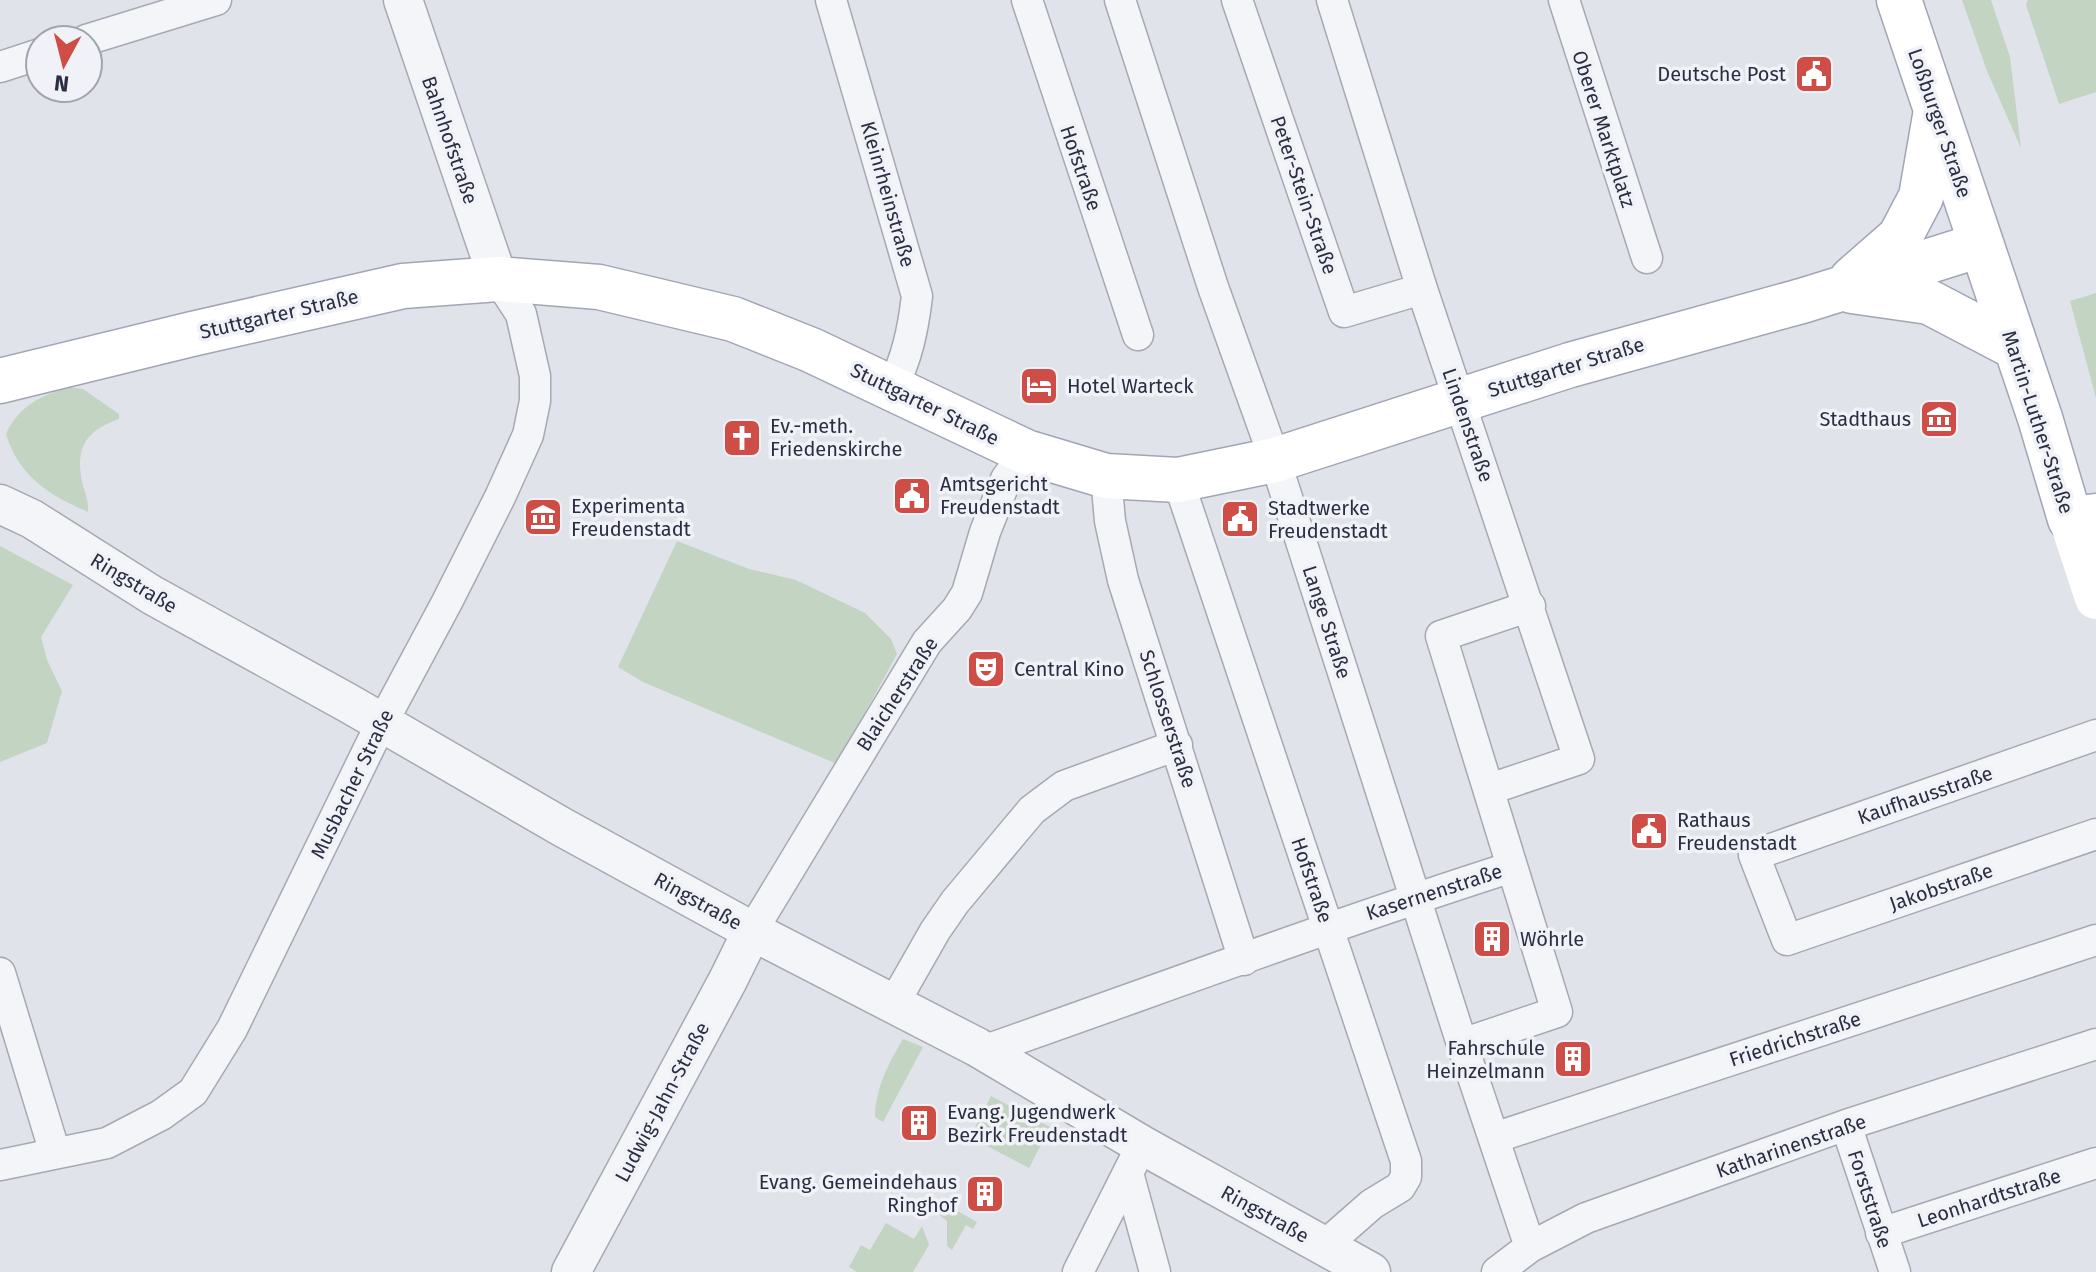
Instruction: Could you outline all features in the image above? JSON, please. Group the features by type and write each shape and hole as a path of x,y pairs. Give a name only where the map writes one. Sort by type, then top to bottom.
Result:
{"main road":[{"name":"Loßburger Straße","path":"1899,0 1980,245"},
{"name":"Stuttgarter Straße","path":"1842,289 1900,237 1921,197 1936,111"},
{"name":"Stuttgarter Straße","path":"0,381 403,286 498,279 599,287 733,319 811,350 1026,452 1106,476 1178,480 1275,460 1570,365 1842,289 1980,245"},
{"name":"Martin-Luther-Straße","path":"1980,245 2040,418 2083,517 2096,598"},
{"name":"Stuttgarter Straße","path":"1842,289 1929,302 2013,346"}],"street":[{"path":"104,34 216,0"},
{"name":"Bahnhofstraße","path":"403,0 498,279"},
{"name":"Kleinrheinstraße","path":"831,0 917,296 913,333 904,364 892,388"},
{"name":"Hofstraße","path":"1027,0 1138,335"},
{"name":"Lange Straße","path":"1120,0 1213,287 1275,460 1530,1247"},
{"name":"Peter-Stein-Straße","path":"1237,0 1344,312 1422,289"},
{"name":"Lindenstraße","path":"1332,0 1422,289 1579,759 1490,789"},
{"name":"Oberer Marktplatz","path":"1564,0 1647,258"},
{"path":"0,67 24,59"},
{"name":"Musbacher Straße","path":"0,1165 107,1143 161,1115 193,1092 232,1029 382,723 467,563 528,435 535,401 535,376 521,314 498,279"},
{"name":"Blaicherstraße","path":"752,931 927,642 962,601 1006,479 1026,452"},
{"name":"Schlosserstraße","path":"1106,476 1110,521 1123,580 1244,960"},
{"name":"Hofstraße","path":"1178,480 1406,1161 1406,1177 1400,1187 1372,1204 1323,1247"},
{"name":"Ringstraße","path":"0,487 16,511 152,595 562,827 752,931 983,1051 1135,1159 1371,1272"},
{"path":"1512,867 1441,636 1530,606"},
{"name":"Kaufhausstraße","path":"1787,940 1754,855 2096,735"},
{"path":"894,1003 955,902 1032,810 1064,786 1177,745"},
{"name":"Jakobstraße","path":"1787,940 2096,834"},
{"name":"Kasernenstraße","path":"983,1051 1244,960 1328,927 1512,867 1557,1012 1462,1044"},
{"name":"Ludwig-Jahn-Straße","path":"571,1272 752,931"},
{"name":"Friedrichstraße","path":"1494,1138 2096,940"},
{"path":"0,973 55,1153"},
{"name":"Katharinenstraße","path":"1497,1272 1530,1247 1586,1218 1846,1125 2096,1044"},
{"name":"Forststraße","path":"1846,1125 1895,1272"},
{"path":"1078,1272 1135,1159"},
{"path":"1135,1159 1155,1272"},
{"name":"Leonhardtstraße","path":"1881,1233 2096,1163"}],"green space":[{"path":"1962,0 1991,0 2010,57 2021,148 1987,71"},
{"path":"2028,0 2096,0 2096,92 2059,104 2026,5"},
{"path":"2096,293 2096,398 2070,301"},
{"path":"69,387 83,389 119,414 119,419 93,433 83,446 80,464 88,512 37,483 19,462 6,434 17,416 32,403"},
{"path":"677,541 749,569 796,580 865,613 891,639 897,654 837,764 643,682 618,667"},
{"path":"0,546 73,585 41,637 47,660 62,691 47,743 0,762"},
{"path":"903,1039 923,1047 883,1122 875,1117 880,1086"},
{"path":"991,1096 1050,1127 1029,1168 970,1137"},
{"path":"936,1199 977,1222 973,1229 966,1225 952,1250 947,1246 947,1221 932,1209"},
{"path":"886,1223 914,1239 922,1226 929,1245 913,1272 857,1272 849,1267 861,1245 870,1250"}],"place":[{"name":"Deutsche Post","path":"1814,74"},
{"name":"Hotel Warteck","path":"1039,386"},
{"name":"Stadthaus","path":"1939,419"},
{"name":"Ev.-meth. Friedenskirche","path":"742,438"},
{"name":"Amtsgericht Freudenstadt","path":"912,496"},
{"name":"Experimenta Freudenstadt","path":"543,517"},
{"name":"Stadtwerke Freudenstadt","path":"1240,519"},
{"name":"Central Kino","path":"986,669"},
{"name":"Rathaus Freudenstadt","path":"1649,831"},
{"name":"Wöhrle","path":"1492,939"},
{"name":"Fahrschule Heinzelmann","path":"1573,1059"},
{"name":"Evang. Jugendwerk Bezirk Freudenstadt","path":"919,1123"},
{"name":"Evang. Gemeindehaus Ringhof","path":"985,1194"}]}
